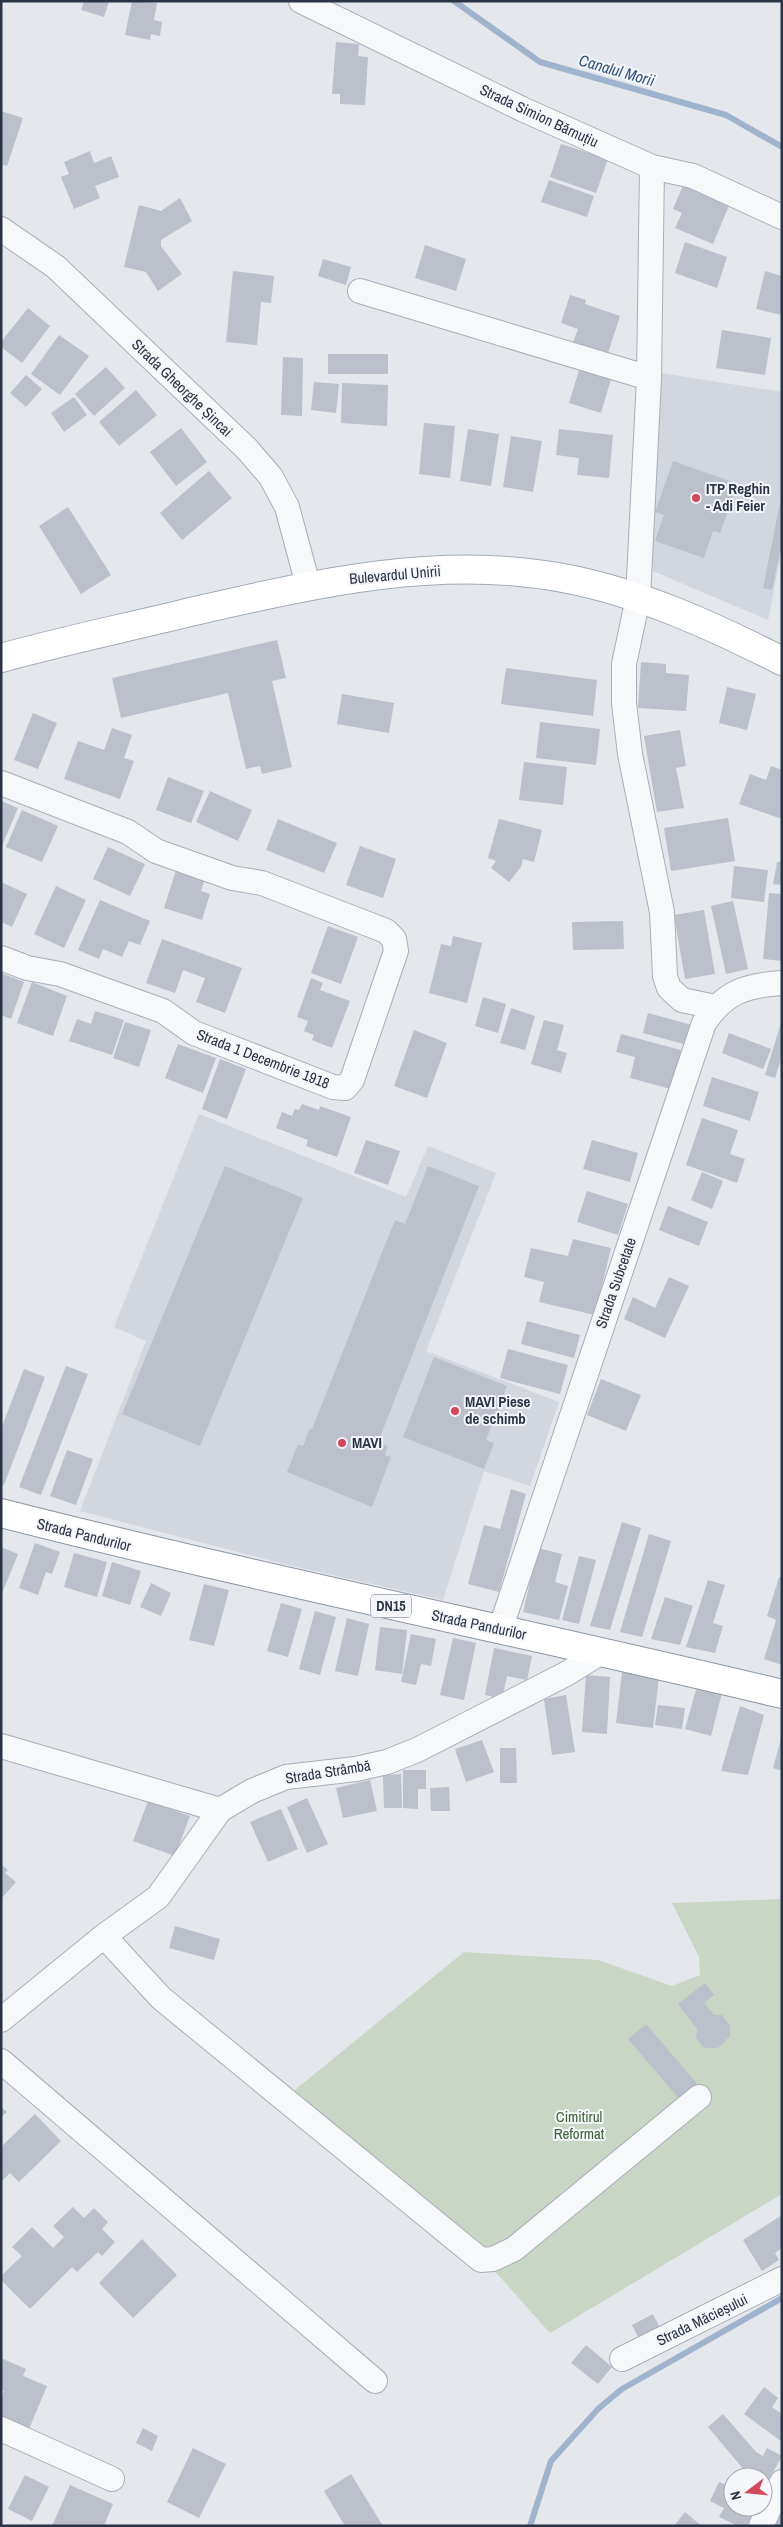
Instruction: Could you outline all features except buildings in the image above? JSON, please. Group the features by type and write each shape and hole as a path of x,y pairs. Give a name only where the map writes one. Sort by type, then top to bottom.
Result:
{"main road":[{"name":"Bulevardul Unirii","path":"1,658 308,585 406,573 466,570 562,578 638,598 782,660"},
{"name":"Strada Pandurilor","path":"1,1514 183,1559 500,1630 603,1651 782,1694"}],"street":[{"name":"Strada Simion Bărnuțiu","path":"301,1 522,109 652,168 693,176 782,217"},
{"path":"652,168 649,378 638,598 624,664 624,703 630,754 662,912 665,976 669,988 682,1000 715,1007"},
{"name":"Strada Gheorghe Șincai","path":"1,229 56,267 247,449 271,476 287,508 308,585"},
{"path":"360,291 649,378"},
{"name":"Strada 1 Decembrie 1918","path":"1,783 128,832 156,851 232,878 262,883 386,931 394,939 396,951 352,1080 345,1088 333,1087 194,1033 163,1011 60,974 27,968 1,958"},
{"name":"Strada Subcetate","path":"500,1630 704,1023 715,1007 730,994 761,984 782,983"},
{"name":"Strada Strâmbă","path":"1,2020 104,1936 158,1897 220,1810 252,1791 286,1777 356,1769 387,1762 417,1750 566,1674 603,1651"},
{"path":"1,1746 220,1810"},
{"path":"104,1936 161,1998 481,2260 492,2259 514,2248 699,2097"},
{"path":"1,2061 375,2381"},
{"name":"Strada Măcieșului","path":"622,2359 782,2279"},
{"path":"1,2429 112,2478"},
{"path":"760,2526 782,2482"}],"shaded area":[{"path":"661,373 782,392 782,549 768,620 648,569"},
{"path":"199,1114 406,1197 428,1146 496,1173 426,1351 559,1402 530,1486 484,1471 443,1600 284,1564 80,1511 146,1341 114,1327"}],"green space":[{"name":"Cimitirul Reformat","path":"782,1899 782,2194 550,2333 473,2247 290,2094 464,1952 598,1960 672,1986 700,1975 699,1957 672,1903"}],"waterway":[{"name":"Canalul Morii","path":"454,1 540,62 726,115 782,147"},
{"path":"530,2526 551,2461 599,2408 622,2389 782,2298"}],"place":[{"name":"ITP Reghin - Adi Feier","path":"696,498"},
{"name":"MAVI Piese de schimb","path":"455,1411"},
{"name":"MAVI","path":"342,1443"}]}
